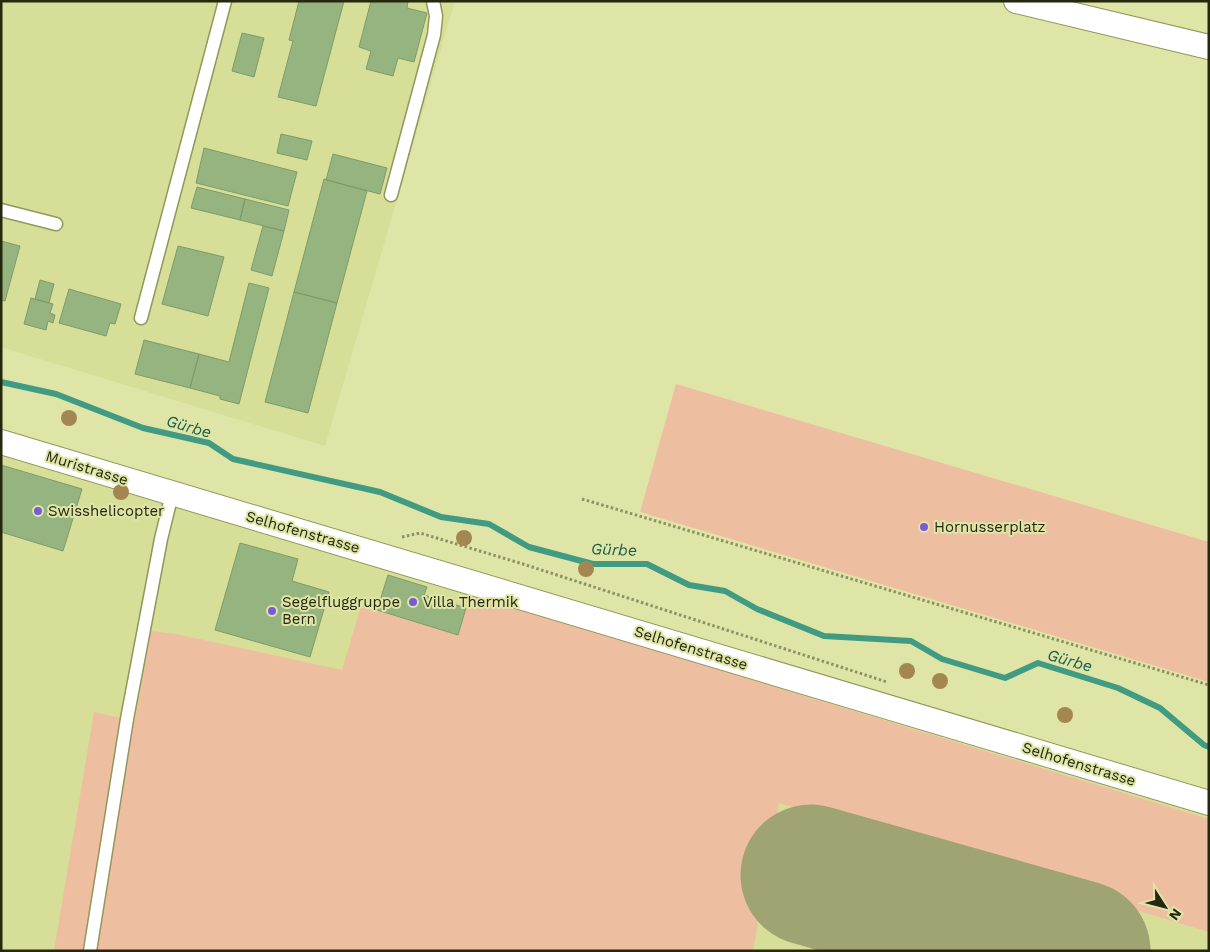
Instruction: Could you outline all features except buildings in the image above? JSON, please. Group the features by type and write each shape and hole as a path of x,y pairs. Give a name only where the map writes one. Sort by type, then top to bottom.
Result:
{"street":[{"path":"1016,1 1209,47"},
{"name":"Muristrasse","path":"1,442 172,494"},
{"name":"Selhofenstrasse","path":"172,494 1209,803"}],"lane":[{"path":"141,318 225,1"},
{"path":"391,196 434,35 436,16 434,1"},
{"path":"1,210 56,224"},
{"path":"90,951 128,719 161,539 172,494"}],"path":[{"path":"582,499 1209,685"},
{"path":"402,538 420,534 523,564 890,682"}],"shaded area":[{"path":"1,1 455,1 325,446 1,347"},
{"name":"Hornusserplatz","path":"676,384 1209,542 1209,682 640,512"},
{"path":"1,449 804,696 1209,817 1209,951 1,951"},
{"path":"472,592 804,696 1209,819 1209,932 779,803 753,951 54,951 94,712 135,721 151,631 176,634 342,670 361,606 457,635"}],"waterway":[{"name":"Gürbe","path":"1,382 56,394 143,428 209,443 233,459 380,492 441,517 489,524 529,547 593,564 647,564 689,585 725,591 757,609 824,636 911,641 942,659 1005,678 1038,663 1118,688 1160,708 1204,745 1209,747"}],"runway":[{"path":"811,875 1080,951"}],"place":[{"name":"Swisshelicopter","path":"38,511"},
{"name":"Hornusserplatz","path":"924,527"},
{"name":"Villa Thermik","path":"413,602"},
{"name":"Segelfluggruppe Bern","path":"272,611"}]}
